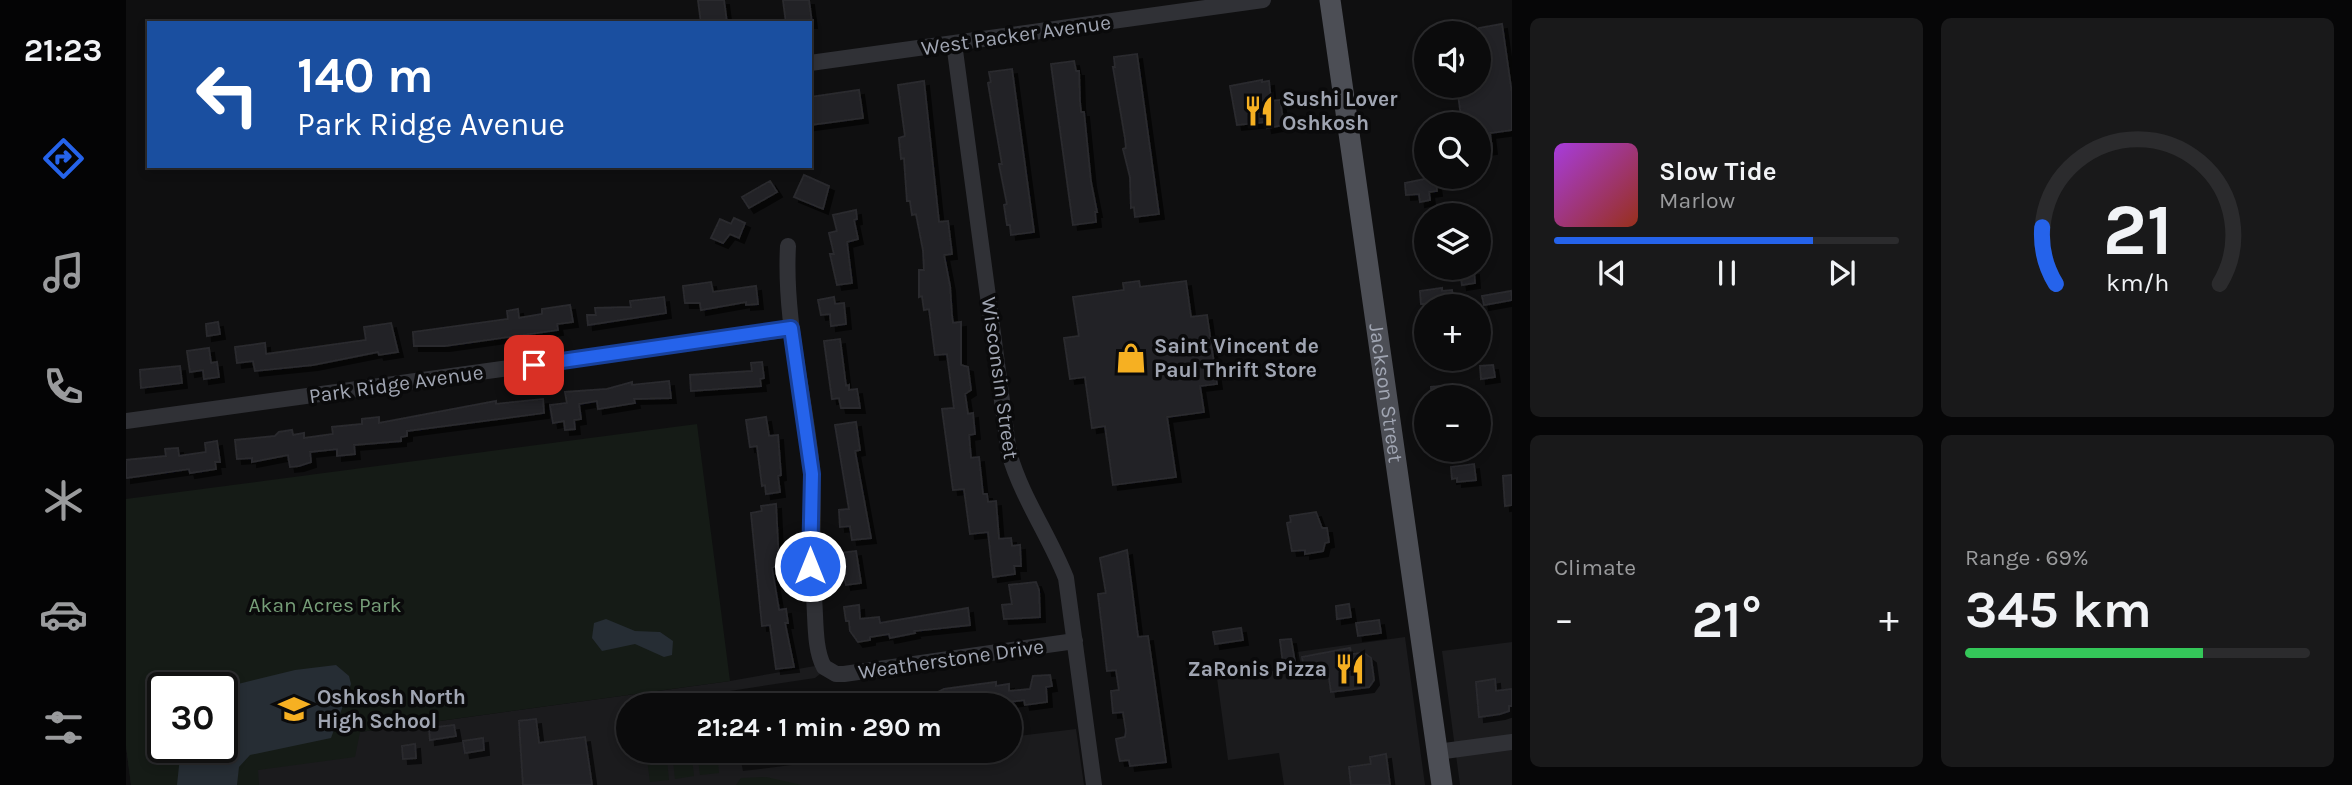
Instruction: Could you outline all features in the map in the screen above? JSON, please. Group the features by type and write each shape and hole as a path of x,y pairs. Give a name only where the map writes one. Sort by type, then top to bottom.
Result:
{"main road":[{"name":"Jackson Street","path":"1330,0 1442,785"}],"street":[{"name":"West Packer Avenue","path":"812,64 1263,0"},
{"name":"Wisconsin Street","path":"954,43 1009,453 1022,492 1057,554 1066,578 1094,785"},
{"path":"788,246 786,275 791,328"},
{"name":"Weatherstone Drive","path":"791,328 811,458 810,566 822,663 828,670 844,674 1075,641"},
{"name":"Park Ridge Avenue","path":"126,422 791,328"},
{"path":"1437,752 1512,742"}],"shaded area":[{"path":"606,619 635,631 660,632 673,641 672,655 664,657 635,644 602,651 592,638 594,623"},
{"path":"1405,637 1425,785 1284,785 1279,753 1228,760 1217,678 1298,668 1297,652"},
{"path":"1512,642 1512,785 1460,785 1442,651"},
{"name":"Oshkosh North High School","path":"183,659 215,672 156,672"},
{"path":"336,665 349,676 351,684 331,738 250,755 239,767 237,785 177,785 179,763 238,763 238,684 295,670"},
{"name":"Oshkosh North High School","path":"815,666 820,674 815,678 730,691 643,693"},
{"name":"Oshkosh North High School","path":"147,676 147,763 238,763 238,682 360,732 616,697 616,763 741,763 743,771 807,763 1022,763 1022,736 1076,729 1084,785 131,785 126,746 126,686"}],"green space":[{"name":"Akan Acres Park","path":"697,424 730,681 643,693 616,693 616,697 360,732 355,757 258,770 259,785 131,785 126,746 126,499"},
{"path":"648,763 667,763 669,780 650,782"},
{"path":"673,763 692,763 694,776 675,779"},
{"path":"698,763 718,763 719,773 700,775"},
{"path":"766,777 802,785 736,785 741,778"}],"building":[{"path":"698,0 724,0 727,21 701,21"},
{"path":"783,0 809,0 812,21 786,21"},
{"path":"1502,24 1512,94 1512,130 1491,133 1491,112 1460,112 1459,98 1491,98 1491,26"},
{"path":"1137,54 1159,214 1135,217 1134,207 1131,208 1130,177 1123,149 1126,148 1125,138 1113,67 1114,57"},
{"path":"1074,61 1076,71 1079,71 1081,112 1084,112 1097,212 1096,222 1073,225 1051,64"},
{"path":"1012,69 1034,232 1011,235 1010,225 1007,225 1004,205 1007,204 999,164 1002,164 988,83 991,82 989,72"},
{"path":"924,81 939,222 948,221 952,254 944,255 953,323 961,322 961,365 968,367 971,390 965,394 968,414 973,413 975,434 969,435 971,458 979,457 983,494 987,494 988,502 996,501 999,539 1011,538 1012,546 1020,545 1021,566 1014,566 1015,574 993,577 988,532 970,534 964,489 953,490 942,409 954,408 947,354 935,355 929,309 924,310 922,296 919,297 919,270 924,270 923,250 916,214 912,215 910,201 907,201 904,158 901,159 899,138 905,136 898,85"},
{"name":"Sushi Lover Oshkosh","path":"1269,81 1271,101 1280,100 1284,125 1267,128 1266,122 1237,125 1230,86"},
{"path":"859,90 863,118 812,125 812,97"},
{"path":"804,175 829,186 823,209 794,197"},
{"path":"770,181 777,192 749,208 742,197"},
{"path":"1414,181 1414,189 1437,191 1429,192 1430,200 1420,202 1419,194 1406,195 1405,183"},
{"path":"856,210 857,219 854,220 858,239 847,242 852,283 837,285 830,254 834,254 829,233 837,231 833,215"},
{"path":"734,218 745,223 739,238 730,234 723,243 711,238 720,219 731,224"},
{"path":"1461,280 1475,280 1475,283 1462,285"},
{"name":"Saint Vincent de Paul Thrift Store","path":"1139,281 1140,287 1186,281 1191,317 1207,315 1217,384 1200,386 1204,412 1167,417 1176,477 1113,485 1105,426 1092,428 1085,377 1070,379 1064,338 1079,336 1073,297 1124,290 1123,283"},
{"path":"711,282 713,292 756,286 758,304 746,305 746,302 701,310 700,303 685,303 683,286"},
{"path":"1442,288 1442,291 1452,290 1453,294 1420,294 1420,291"},
{"path":"1511,291 1512,300 1491,304 1491,294"},
{"path":"664,297 666,313 588,325 587,315 596,315 595,308 631,307 630,301"},
{"path":"834,297 835,304 844,303 846,324 831,326 830,314 821,315 818,300"},
{"path":"570,305 573,322 557,324 558,330 445,346 414,346 413,332 508,319 507,311 518,309 519,318 542,314 542,309"},
{"path":"218,322 220,334 207,336 206,324"},
{"path":"391,323 398,352 379,355 378,352 313,365 255,371 253,361 237,363 235,347 265,343 266,354 366,340 364,327"},
{"path":"840,339 846,386 849,385 849,390 857,389 860,408 841,408 839,398 832,399 824,341"},
{"path":"209,348 211,363 217,362 219,377 204,379 203,370 190,372 187,351"},
{"path":"762,362 764,378 760,379 761,386 691,391 690,375 752,371 751,363"},
{"path":"1491,365 1495,377 1481,379 1480,371 1491,371"},
{"path":"180,366 182,383 141,388 140,370"},
{"path":"669,381 671,398 634,399 635,403 598,409 597,401 579,404 581,419 574,420 575,429 565,430 564,421 553,423 550,405 567,403 565,392 607,389 632,382 632,385"},
{"path":"543,399 544,413 407,431 407,436 401,437 401,441 354,445 355,454 337,456 337,449 310,452 311,462 299,466 290,467 288,455 252,462 252,458 237,459 235,440 275,436 279,432 292,430 293,435 304,433 304,438 333,434 332,427 362,424 362,419 379,417 379,423 496,401 496,404"},
{"path":"766,417 769,436 778,435 781,475 778,476 780,492 766,494 765,485 762,486 757,446 750,447 746,420"},
{"path":"856,422 860,450 855,451 871,538 852,540 850,526 840,527 839,510 849,509 835,425"},
{"path":"217,441 220,462 215,462 216,469 190,473 189,469 126,478 126,460 166,456 165,449 178,448 179,456 206,452 205,443"},
{"path":"1474,464 1476,480 1457,482 1457,478 1452,479 1451,467"},
{"path":"1512,475 1512,505 1505,506 1503,476"},
{"path":"776,504 779,564 772,568 779,610 786,609 788,623 785,623 794,667 776,669 770,625 762,626 751,513 762,511 761,506"},
{"path":"1316,512 1322,528 1327,528 1329,542 1325,543 1323,551 1305,554 1305,550 1292,551 1287,523 1291,522 1290,516"},
{"path":"1127,550 1138,637 1148,636 1166,762 1130,766 1129,760 1120,761 1118,751 1116,739 1125,737 1126,731 1123,712 1113,713 1111,691 1119,690 1116,670 1107,671 1098,594 1106,593 1100,558"},
{"path":"856,551 861,583 846,585 839,553"},
{"path":"1036,582 1040,617 1004,619 1002,605 1012,604 1009,585"},
{"path":"1349,604 1351,617 1337,619 1336,606"},
{"path":"859,605 860,619 879,617 880,623 968,608 970,625 914,631 915,633 890,638 889,634 858,642 850,631 849,621 846,621 844,607"},
{"path":"1379,620 1381,633 1358,636 1356,623"},
{"path":"1241,628 1243,640 1215,644 1213,632"},
{"path":"1291,639 1295,662 1283,664 1280,640"},
{"name":"ZaRonis Pizza","path":"1350,648 1351,654 1364,653 1371,658 1374,680 1369,687 1331,692 1328,671 1305,674 1302,657"},
{"path":"1050,675 1052,686 1046,687 1047,702 1025,705 1022,693 938,693 944,689 996,682 996,686 1009,684 1009,691 1030,689 1033,676"},
{"path":"1495,679 1496,691 1512,689 1512,706 1509,706 1509,711 1500,714 1479,717 1476,682"},
{"name":"Oshkosh North High School","path":"536,719 539,743 585,737 592,785 523,785 519,721"},
{"path":"454,725 456,736 430,740 429,728"},
{"path":"483,738 484,750 465,753 463,741"},
{"path":"415,744 416,758 403,759 402,746"},
{"path":"1386,754 1390,785 1351,785 1349,767 1371,764 1370,757"}],"place":[{"name":"Sushi Lover Oshkosh","path":"1259,111"},
{"name":"Saint Vincent de Paul Thrift Store","path":"1131,358"},
{"name":"ZaRonis Pizza","path":"1350,669"},
{"name":"Oshkosh North High School","path":"294,709"}],"route":[{"path":"534,365 791,328 811,458 810,566"}]}
